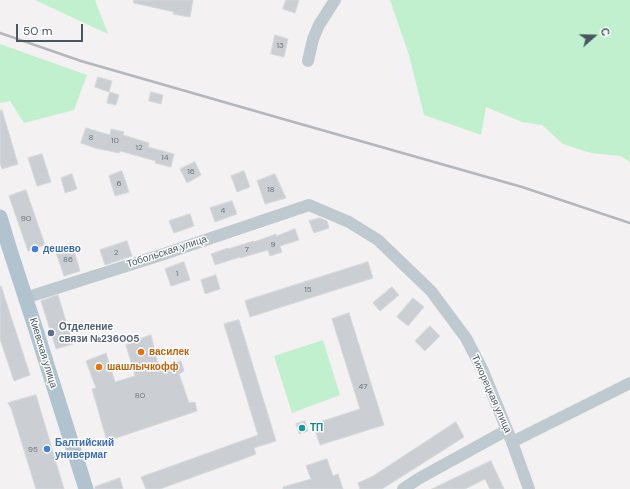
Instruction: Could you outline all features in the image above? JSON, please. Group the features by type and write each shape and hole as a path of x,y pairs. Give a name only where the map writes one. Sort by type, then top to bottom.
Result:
{"main road":[{"name":"Киевская улица","path":"1,221 86,489"}],"street":[{"path":"308,60 313,38 319,25 335,0"},
{"name":"Тобольская улица","path":"25,298 309,206"},
{"name":"Тихорецкая улица","path":"309,206 349,222 378,240 431,291 466,338 483,371 512,442 529,489"},
{"path":"512,442 630,383"},
{"path":"403,489 418,479 507,430"}],"green space":[{"path":"35,0 95,0 108,34"},
{"path":"390,0 630,0 630,162 621,156 591,153 563,144 542,125 522,122 486,107 481,135 424,115 409,55"},
{"path":"0,44 87,75 74,110 24,123 10,101 0,103"},
{"path":"323,340 340,395 292,413 274,356"}],"building":[{"path":"134,0 193,0 190,17 173,14 174,12 134,3"},
{"path":"286,0 299,0 295,13 283,9"},
{"path":"275,35 288,39 284,57 271,54"},
{"path":"98,77 112,81 109,92 95,87"},
{"path":"110,92 119,95 116,105 107,103"},
{"path":"151,92 163,95 161,104 149,101"},
{"path":"2,110 18,164 2,169 0,163 0,111"},
{"path":"86,128 110,135 111,129 124,132 123,135 149,143 148,147 174,154 171,167 155,163 156,161 120,151 119,153 95,148 81,143"},
{"path":"42,154 51,182 37,186 28,158"},
{"path":"195,162 201,175 187,183 180,169"},
{"path":"122,171 129,192 115,196 109,176"},
{"path":"244,171 250,187 237,192 231,176"},
{"path":"72,174 77,189 65,193 61,178"},
{"path":"275,174 286,198 265,204 257,181"},
{"path":"26,190 45,245 28,251 9,196"},
{"path":"232,201 237,214 215,222 210,208"},
{"path":"190,214 194,226 174,233 169,221"},
{"path":"320,218 327,221 329,228 314,233 309,221"},
{"path":"295,229 299,240 280,246 282,252 270,256 268,250 215,265 211,254 276,234 276,236"},
{"path":"127,241 132,256 105,265 100,250"},
{"path":"72,244 80,271 64,276 55,250"},
{"path":"184,262 190,280 171,286 165,269"},
{"path":"368,262 373,278 250,317 245,301"},
{"path":"216,275 220,289 205,294 201,280"},
{"path":"1,286 30,375 14,381 0,339"},
{"path":"392,287 399,295 380,311 373,303"},
{"path":"58,295 73,344 56,349 41,301"},
{"path":"413,298 424,307 408,326 397,317"},
{"path":"349,313 384,425 320,445 313,424 360,409 332,319"},
{"path":"239,320 276,441 254,448 256,454 243,459 160,489 146,489 141,477 258,435 224,324"},
{"path":"430,326 440,336 425,351 415,341"},
{"path":"151,335 159,368 181,361 184,371 179,374 189,403 195,402 197,411 107,441 92,389 96,388 86,361 106,353 115,382 135,376 126,345"},
{"path":"36,395 64,489 36,489 11,408 8,403"},
{"name":"ТП","path":"305,421 308,431 299,434 296,424"},
{"path":"456,422 464,437 382,489 360,489 358,483 373,476"},
{"path":"327,459 333,476 338,474 343,489 283,489 283,487 311,479 306,466"},
{"path":"491,461 504,489 490,489 485,479 465,489 432,489"},
{"path":"120,478 123,489 95,489 95,487"}],"railway":[{"path":"0,33 81,61 522,187 630,223"}],"place":[{"name":"дешево","path":"35,249"},
{"name":"Отделение связи №236005","path":"51,333"},
{"name":"василек","path":"141,352"},
{"name":"шашлычкофф","path":"99,367"},
{"name":"ТП","path":"302,428"},
{"name":"Балтийский универмаг","path":"47,449"}]}
